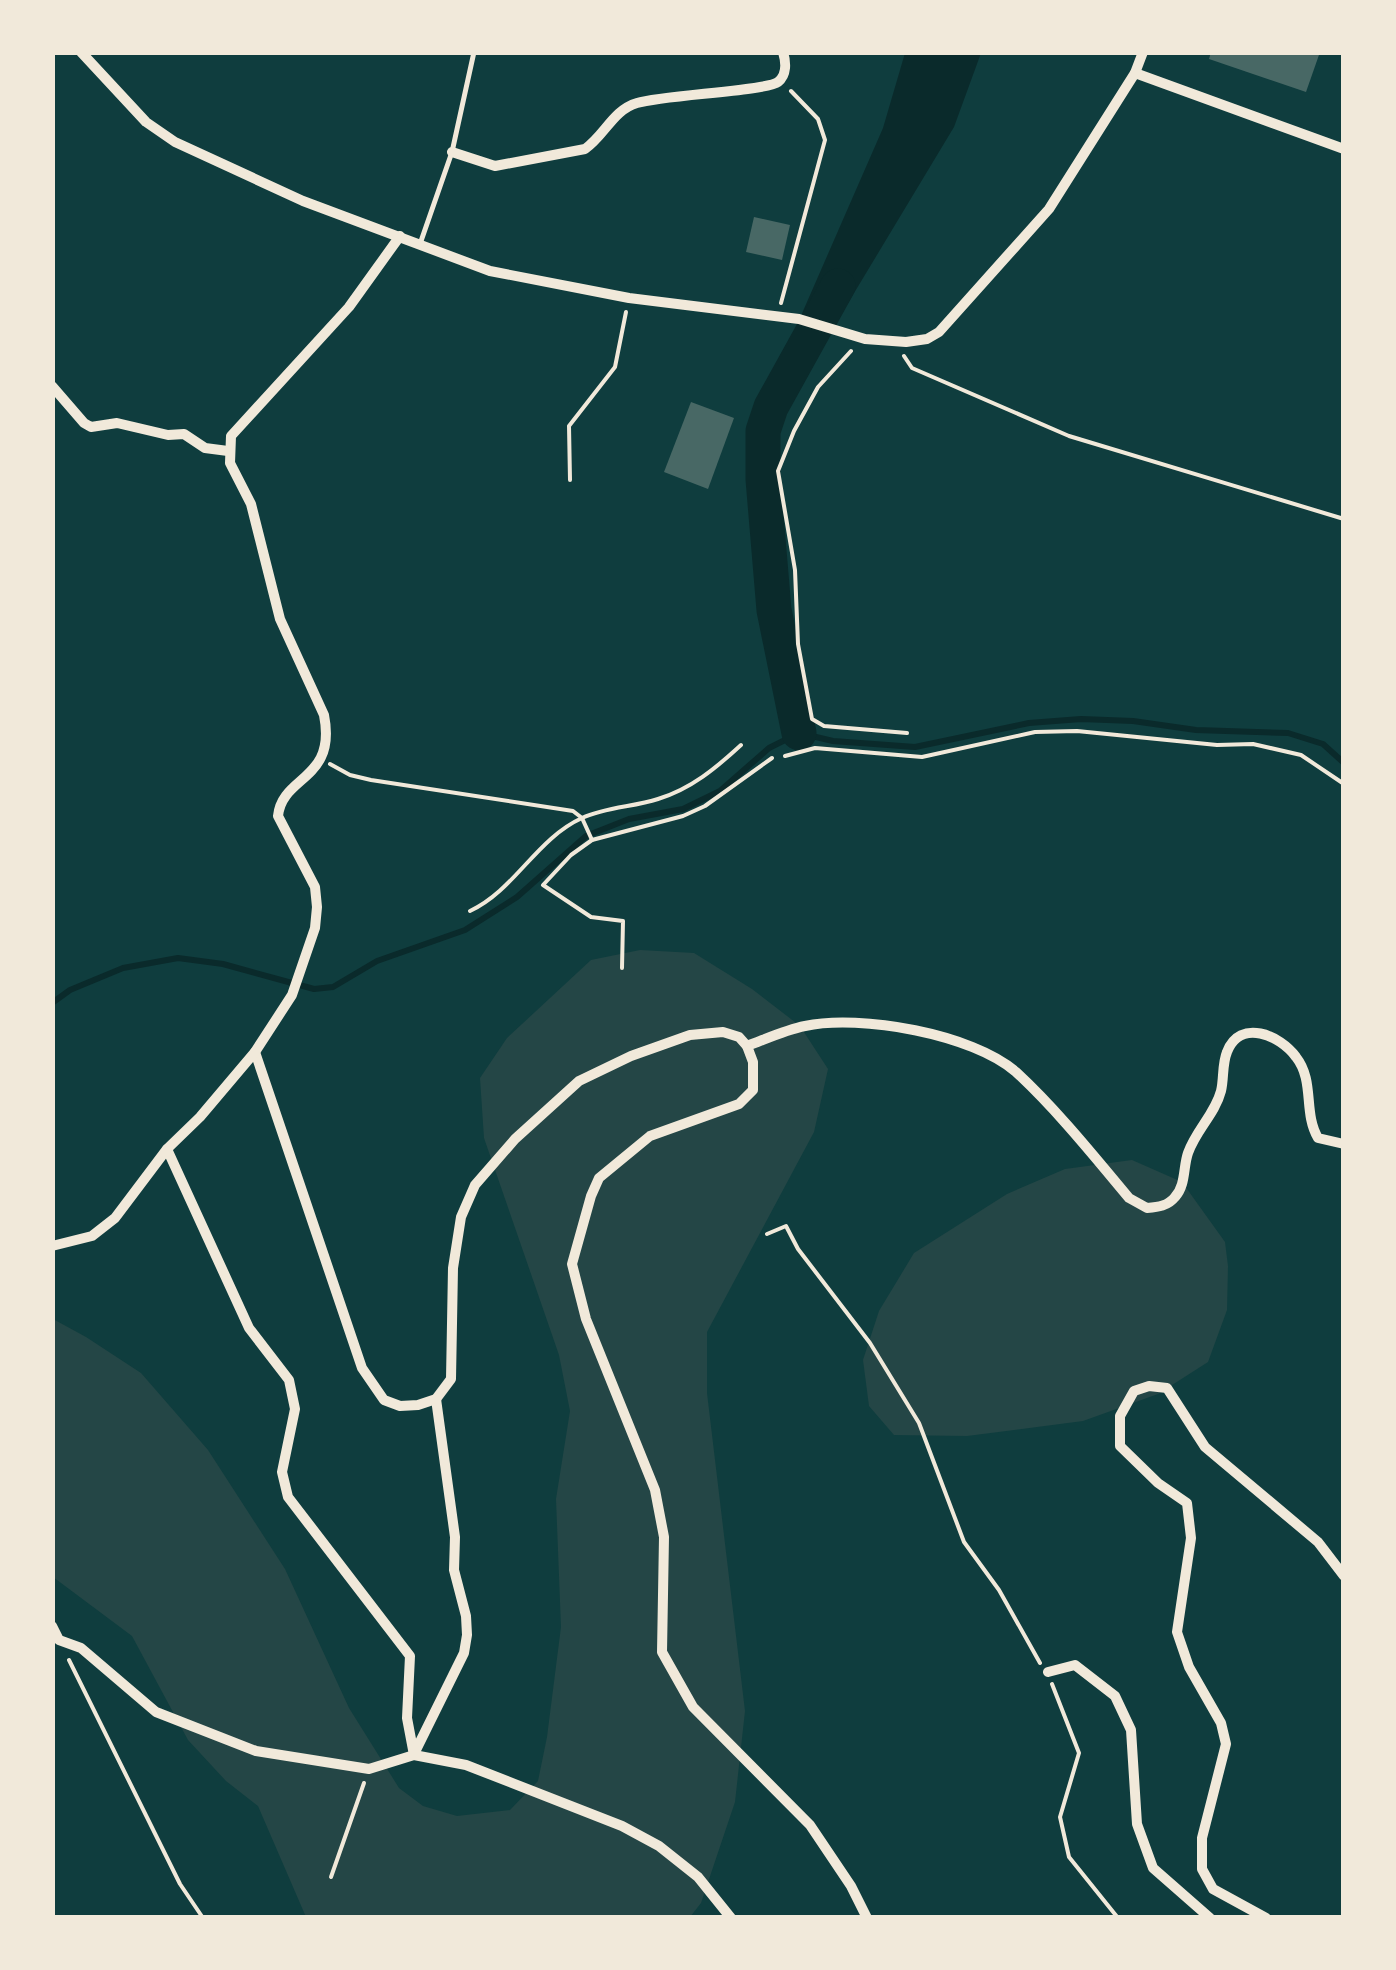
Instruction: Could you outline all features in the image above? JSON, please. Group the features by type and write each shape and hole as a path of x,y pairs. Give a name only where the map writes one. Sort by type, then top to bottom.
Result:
{"street":[{"path":"81,52 146,122 175,142 303,201 490,271 629,298 799,319 850,336 906,342 927,339 939,332 1049,209 1135,73 1143,52"},
{"path":"452,152 495,166 585,148 596,141 620,110 636,103 697,92 768,86 780,81 785,73 784,52"},
{"path":"1135,73 1344,149"},
{"path":"52,1246 92,1236 115,1218 167,1149 256,1052 292,995 316,928 314,887 278,816 284,798 312,774 322,759 328,730 280,619 251,504 230,464 228,451 231,436 349,307 400,236"},
{"path":"52,386 84,424 91,427 118,423 168,435 184,434 206,448 228,451"},
{"path":"747,1046 804,1026 842,1022 923,1030 974,1049 1014,1070 1129,1198 1147,1208 1168,1204 1176,1196 1187,1155 1216,1107 1227,1052 1241,1036 1261,1032 1295,1054 1306,1074 1312,1129 1318,1138 1344,1144"},
{"path":"256,1052 362,1368 384,1400 400,1406 436,1399 446,1388 454,1365 449,1322 452,1268 462,1217 475,1184 515,1139 579,1081 631,1056 690,1035 723,1032 738,1037 747,1046 755,1076 752,1090 739,1104 650,1136 599,1178 572,1264 586,1319 654,1490 664,1537 662,1652 693,1707 810,1825 851,1886 867,1918"},
{"path":"167,1149 249,1328 289,1380 295,1410 282,1472 288,1497 410,1656 407,1718 414,1756"},
{"path":"1266,1918 1213,1888 1202,1868 1202,1838 1226,1744 1221,1722 1189,1667 1177,1632 1192,1538 1188,1503 1158,1483 1120,1446 1120,1416 1134,1391 1149,1386 1168,1388 1205,1447 1318,1542 1344,1576"},
{"path":"414,1756 464,1654 467,1634 454,1570 455,1537 436,1399"},
{"path":"52,1626 59,1640 81,1648 156,1712 256,1751 368,1770 414,1756 466,1765 622,1826 659,1846 698,1877 731,1918"},
{"path":"1048,1672 1075,1665 1114,1696 1131,1730 1137,1824 1153,1868 1210,1918"}],"lane":[{"path":"420,244 452,152 474,52"}],"path":[{"path":"777,316 824,140 818,118 780,81"},
{"path":"570,480 569,426 615,367 629,298"},
{"path":"865,339 818,387 778,471 795,570 798,644 812,719 824,726 907,733"},
{"path":"906,342 904,358 912,368 1069,436 1344,519"},
{"path":"785,756 816,748 922,757 1034,732 1077,731 1217,745 1253,744 1301,755 1344,784"},
{"path":"470,912 498,896 553,837 584,821 682,790 711,772 741,745"},
{"path":"622,968 624,921 591,917 542,884 592,838 694,811 735,787 772,758"},
{"path":"322,759 350,775 371,780 573,811 584,821 592,838"},
{"path":"766,1234 786,1226 798,1249 870,1344 919,1424 964,1542 999,1590 1029,1648 1048,1672 1079,1753 1060,1817 1069,1856 1118,1918"},
{"path":"59,1640 180,1884 202,1918"},
{"path":"330,1877 368,1770"}],"shaded area":[{"path":"905,53 981,53 954,127 833,328 800,318 883,128"},
{"path":"640,950 694,953 752,989 800,1026 828,1069 814,1132 707,1332 707,1393 745,1711 735,1802 701,1903 690,1917 306,1917 258,1806 226,1781 188,1740 132,1636 53,1577 53,1319 141,1373 208,1450 285,1569 349,1708 399,1788 423,1806 457,1816 510,1810 538,1781 547,1737 561,1627 556,1499 570,1411 559,1355 484,1138 480,1078 507,1038 591,960"},
{"path":"1132,1160 1182,1182 1225,1242 1227,1310 1208,1362 1158,1394 1083,1421 967,1436 894,1435 869,1406 863,1360 879,1311 914,1253 1007,1194 1065,1169"}],"building":[{"path":"1211,52 1320,52 1306,92 1209,59"},
{"path":"754,217 790,225 782,260 746,252"},
{"path":"691,402 734,418 708,489 664,472"}],"waterway":[{"path":"799,733 774,610 763,431 771,407 838,286"},
{"path":"52,1003 70,990 123,968 178,958 223,964 314,989 333,987 377,961 465,930 517,897 586,836 629,819 683,809 720,791 769,748 799,733 833,741 915,747 1029,723 1133,721 1196,730 1288,733 1323,744 1344,763"}]}
